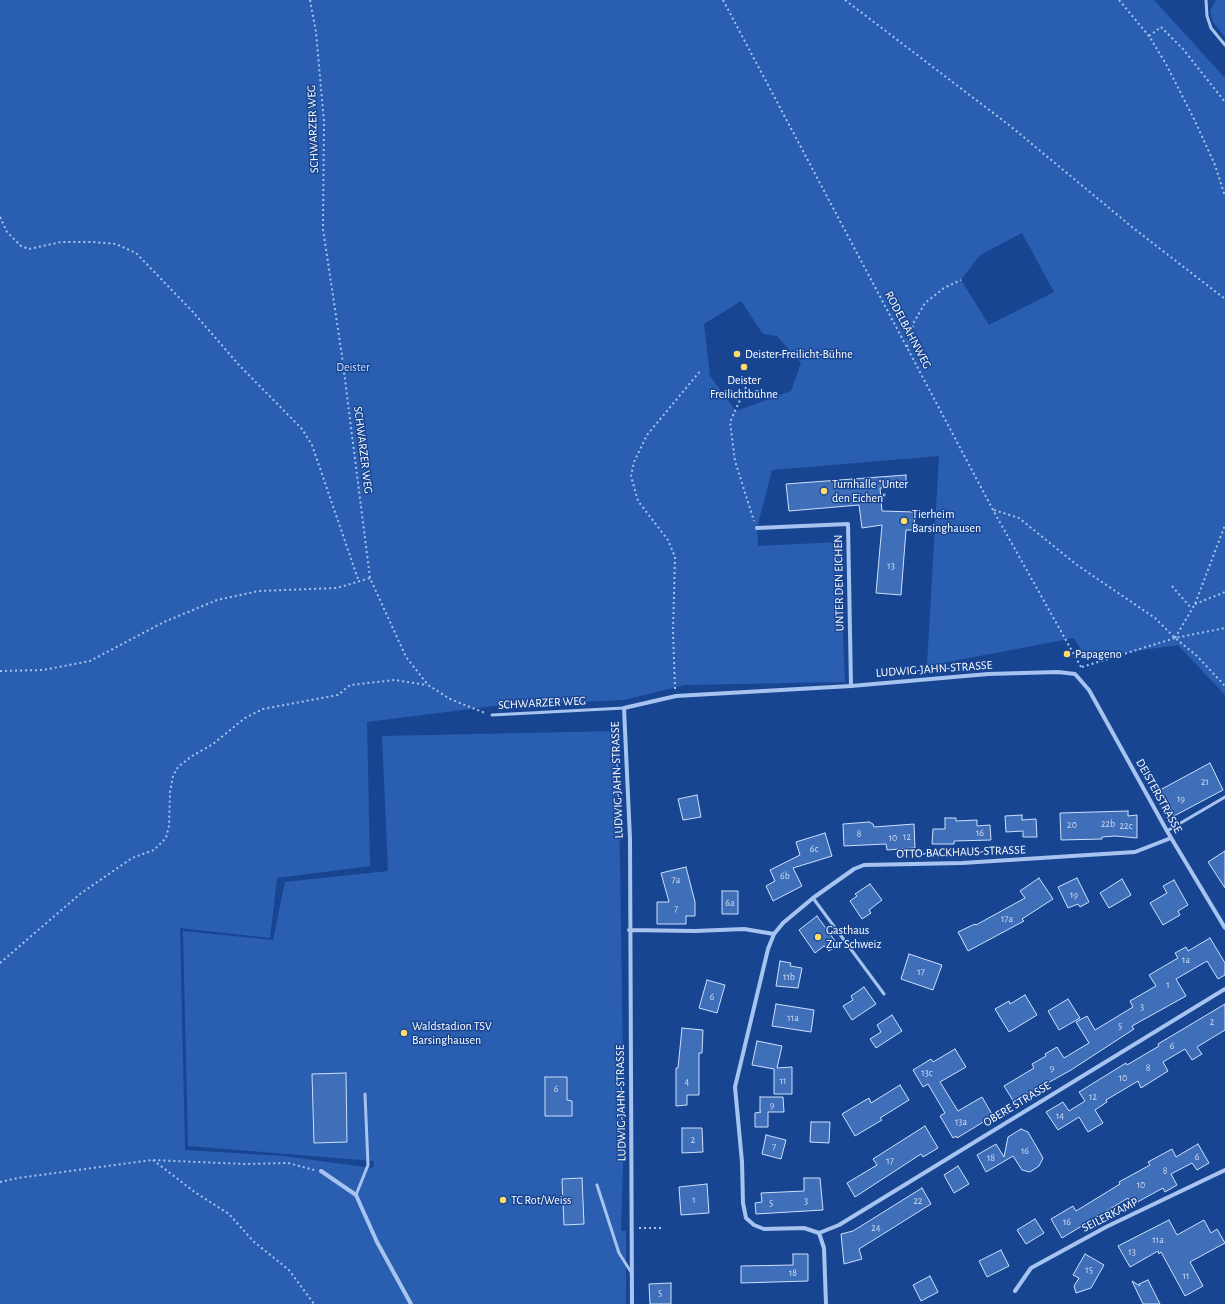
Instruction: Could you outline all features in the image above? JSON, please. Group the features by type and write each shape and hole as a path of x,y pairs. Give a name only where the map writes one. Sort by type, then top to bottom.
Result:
{"street":[{"name":"UNTER DEN EICHEN","path":"756,528 848,524 851,686"},
{"name":"LUDWIG-JAHN-STRASSE","path":"632,1304 629,930 630,839 624,708 676,696 851,686 988,674 1058,672 1075,674"},
{"name":"DEISTERSTRASSE","path":"1075,674 1089,690 1167,831 1225,928"},
{"name":"OTTO-BACKHAUS-STRASSE","path":"819,1233 804,1228 764,1229 754,1225 746,1218 743,1203 742,1162 735,1086 768,949 774,934 783,923 813,898 854,869 864,865 962,863 1136,852 1171,838"},
{"path":"629,930 695,931 744,929 774,934"},
{"name":"OBERE STRASSE","path":"819,1233 840,1225 1225,989"},
{"name":"SEILERKAMP","path":"1015,1291 1031,1268 1106,1227 1225,1170"},
{"path":"321,1171 356,1195 377,1242 411,1304"},
{"path":"819,1233 824,1248 826,1304"}],"lane":[{"path":"1206,0 1207,16 1212,28 1225,45"},
{"name":"SCHWARZER WEG","path":"492,715 624,708"},
{"path":"1167,831 1225,798"},
{"path":"813,898 884,994"},
{"path":"356,1195 368,1165 365,1094"},
{"path":"597,1185 619,1253 632,1273"}],"path":[{"name":"SCHWARZER WEG","path":"310,0 316,32 324,122 323,229 342,356 370,578 406,657 428,685 450,699 492,715"},
{"name":"RODELBAHNWEG","path":"723,0 993,510 1082,667"},
{"path":"845,0 1009,125 1162,250 1225,299"},
{"path":"1119,0 1149,36 1166,64 1215,165 1225,196"},
{"path":"1149,36 1161,27 1183,49 1225,102"},
{"path":"0,217 7,232 21,246 28,249 61,242 94,242 116,244 136,253 194,312 239,365 302,429 312,445 359,582"},
{"path":"907,347 914,322 925,303 944,288 961,280"},
{"path":"676,696 673,631 675,557 668,540 638,501 632,476 634,462 647,434 701,370"},
{"path":"746,387 730,422 735,461 756,528"},
{"path":"993,510 1019,518 1077,565 1135,602 1197,656 1225,686"},
{"path":"1195,604 1225,524"},
{"path":"0,671 43,670 90,661 164,622 217,600 259,591 337,588 370,578"},
{"path":"1172,586 1191,608"},
{"path":"1175,638 1191,608 1195,604 1225,592"},
{"path":"1075,674 1082,667 1175,638 1225,628"},
{"path":"0,963 80,894 132,858 154,850 166,838 169,826 170,792 173,776 178,767 192,756 213,744 245,718 263,709 338,695 350,685 395,680 428,685"},
{"path":"0,1182 18,1178 152,1160 244,1164 288,1163 321,1171"},
{"path":"152,1160 196,1193 229,1214 253,1241 289,1270 314,1304"},
{"path":"632,1229 664,1228"}],"green space":[{"name":"Deister","path":"0,0 1154,0 1225,78 1225,695 1178,645 1086,658 1074,638 927,666 939,456 772,470 757,528 758,546 839,542 845,682 685,685 624,700 495,706 367,722 370,866 277,878 270,938 180,928 185,1150 283,1156 373,1168 374,1161 188,1146 183,931 273,940 285,882 388,871 382,736 618,731 624,1130 621,1231 626,1231 626,1304 0,1304","holes":["1022,233 1054,292 989,325 961,280 980,255","741,301 763,334 777,336 801,363 791,391 736,411 710,376 704,324"]},
{"path":"1216,0 1225,0 1225,37 1213,22 1210,11"}],"building":[{"path":"906,475 906,486 880,488 882,511 915,512 914,530 906,530 901,595 876,593 882,525 862,528 859,505 789,511 786,484"},
{"path":"1210,763 1223,790 1174,816 1160,790"},
{"path":"697,795 701,817 683,820 678,799"},
{"path":"1128,811 1128,816 1137,815 1137,838 1115,836 1102,837 1102,839 1061,840 1060,813"},
{"path":"1022,815 1022,820 1036,819 1037,837 1023,837 1023,831 1006,832 1005,816"},
{"path":"945,818 956,818 956,821 977,820 977,826 990,825 991,840 954,841 954,844 932,844 933,829 945,829"},
{"path":"869,822 873,824 874,827 914,824 915,848 887,850 886,844 844,846 843,824"},
{"path":"825,833 832,856 793,868 802,886 773,901 766,886 775,881 770,870 800,855 796,842"},
{"path":"1225,851 1225,888 1208,862"},
{"path":"686,867 695,902 695,916 686,916 686,924 657,924 657,902 669,902 661,873"},
{"path":"1039,878 1053,899 1022,919 1024,921 968,951 958,932 975,924 976,925 1025,898 1020,891"},
{"path":"1077,878 1089,902 1080,907 1078,904 1068,908 1058,887"},
{"path":"1122,879 1131,895 1109,908 1100,893"},
{"path":"1174,880 1188,905 1178,911 1180,915 1163,925 1150,903 1167,893 1163,886"},
{"path":"870,884 882,900 869,910 871,913 862,919 850,901 857,896 855,894"},
{"path":"722,891 738,891 738,914 722,914"},
{"name":"Gasthaus Zur Schweiz","path":"817,916 838,945 829,951 824,946 815,953 799,930"},
{"path":"1210,938 1225,963 1225,975 1218,979 1207,961 1176,979 1186,996 1132,1026 1134,1029 1071,1070 1014,1102 1004,1086 1034,1068 1032,1064 1046,1056 1045,1054 1057,1047 1064,1058 1089,1043 1076,1022 1087,1016 1095,1030 1133,1007 1130,1001 1156,986 1149,975 1178,958 1175,953 1186,947 1188,951"},
{"path":"909,954 942,965 933,990 901,979"},
{"path":"780,961 791,963 790,966 802,968 798,988 776,986"},
{"path":"707,980 725,985 717,1013 699,1008"},
{"path":"864,987 876,1004 852,1020 843,1006 853,1000 851,996"},
{"path":"1025,995 1037,1015 1009,1032 995,1009 1009,1001 1010,1004"},
{"path":"1068,999 1080,1018 1059,1030 1048,1011"},
{"path":"776,1004 814,1010 811,1032 772,1026"},
{"path":"1225,1004 1225,1030 1197,1047 1202,1054 1192,1060 1185,1049 1163,1062 1168,1071 1141,1088 1138,1081 1106,1100 1107,1102 1095,1110 1103,1123 1088,1132 1079,1117 1058,1130 1046,1112 1063,1102 1069,1111 1085,1101 1079,1092 1126,1063 1127,1065 1159,1046 1158,1044"},
{"path":"892,1015 902,1031 876,1048 870,1039 881,1032 877,1025"},
{"path":"682,1028 703,1030 702,1053 699,1053 699,1095 687,1095 687,1105 676,1106 676,1068 678,1068"},
{"path":"757,1041 782,1046 777,1068 792,1067 792,1094 774,1094 774,1069 752,1065"},
{"path":"955,1049 966,1067 940,1082 958,1111 982,1097 993,1116 957,1138 956,1136 953,1138 940,1116 945,1113 928,1084 923,1087 913,1070 931,1059 933,1062"},
{"path":"346,1073 347,1142 314,1143 312,1074"},
{"path":"545,1077 567,1077 567,1100 572,1101 572,1116 545,1116"},
{"path":"900,1085 909,1100 880,1118 882,1120 855,1136 842,1114 869,1098 871,1103"},
{"path":"760,1097 783,1097 784,1112 768,1112 768,1127 755,1127 755,1113 761,1112"},
{"path":"811,1122 830,1122 829,1143 810,1142"},
{"path":"925,1126 938,1148 923,1157 921,1154 855,1197 847,1183 877,1165 873,1159"},
{"path":"682,1128 702,1128 703,1152 682,1153"},
{"path":"1021,1129 1028,1132 1043,1158 1039,1166 1030,1172 1022,1170 1013,1156 986,1172 977,1155 996,1144 1004,1157 1008,1137"},
{"path":"766,1135 786,1140 781,1159 762,1154"},
{"path":"1198,1144 1209,1163 1197,1170 1192,1163 1171,1174 1177,1185 1165,1192 1163,1188 1132,1205 1128,1198 1062,1238 1051,1219 1073,1206 1076,1211 1120,1184 1119,1182 1150,1165 1148,1162 1172,1149 1176,1157"},
{"path":"958,1166 969,1184 954,1193 944,1175"},
{"path":"582,1178 584,1224 564,1225 562,1179"},
{"path":"804,1178 820,1178 823,1210 756,1214 755,1203 762,1202 761,1193 804,1191"},
{"path":"707,1184 709,1213 681,1215 679,1187"},
{"path":"922,1188 931,1204 859,1249 862,1259 844,1264 841,1234 853,1231"},
{"path":"1035,1219 1044,1233 1026,1244 1017,1230"},
{"path":"1169,1220 1177,1235 1204,1220 1211,1233 1217,1229 1225,1243 1190,1262 1203,1286 1185,1296 1161,1252 1159,1254 1158,1251 1130,1267 1118,1246"},
{"path":"1001,1250 1009,1266 987,1277 979,1261"},
{"path":"793,1254 808,1254 808,1281 741,1283 741,1266 793,1265"},
{"path":"1085,1254 1104,1265 1091,1288 1076,1293 1074,1286 1079,1278 1073,1275"},
{"path":"930,1276 938,1292 921,1301 913,1285"},
{"path":"1148,1280 1160,1304 1143,1304 1132,1281 1140,1286 1139,1284"},
{"path":"671,1283 671,1304 650,1304 649,1284"}],"place":[{"name":"Deister-Freilicht-Bühne","path":"737,354"},
{"name":"Deister Freilichtbühne","path":"744,367"},
{"name":"Turnhalle \"Unter den Eichen\"","path":"824,491"},
{"name":"Tierheim Barsinghausen","path":"904,521"},
{"name":"Papageno","path":"1067,654"},
{"name":"Gasthaus Zur Schweiz","path":"818,937"},
{"name":"Waldstadion TSV Barsinghausen","path":"404,1033"},
{"name":"TC Rot/Weiss","path":"503,1200"}]}
